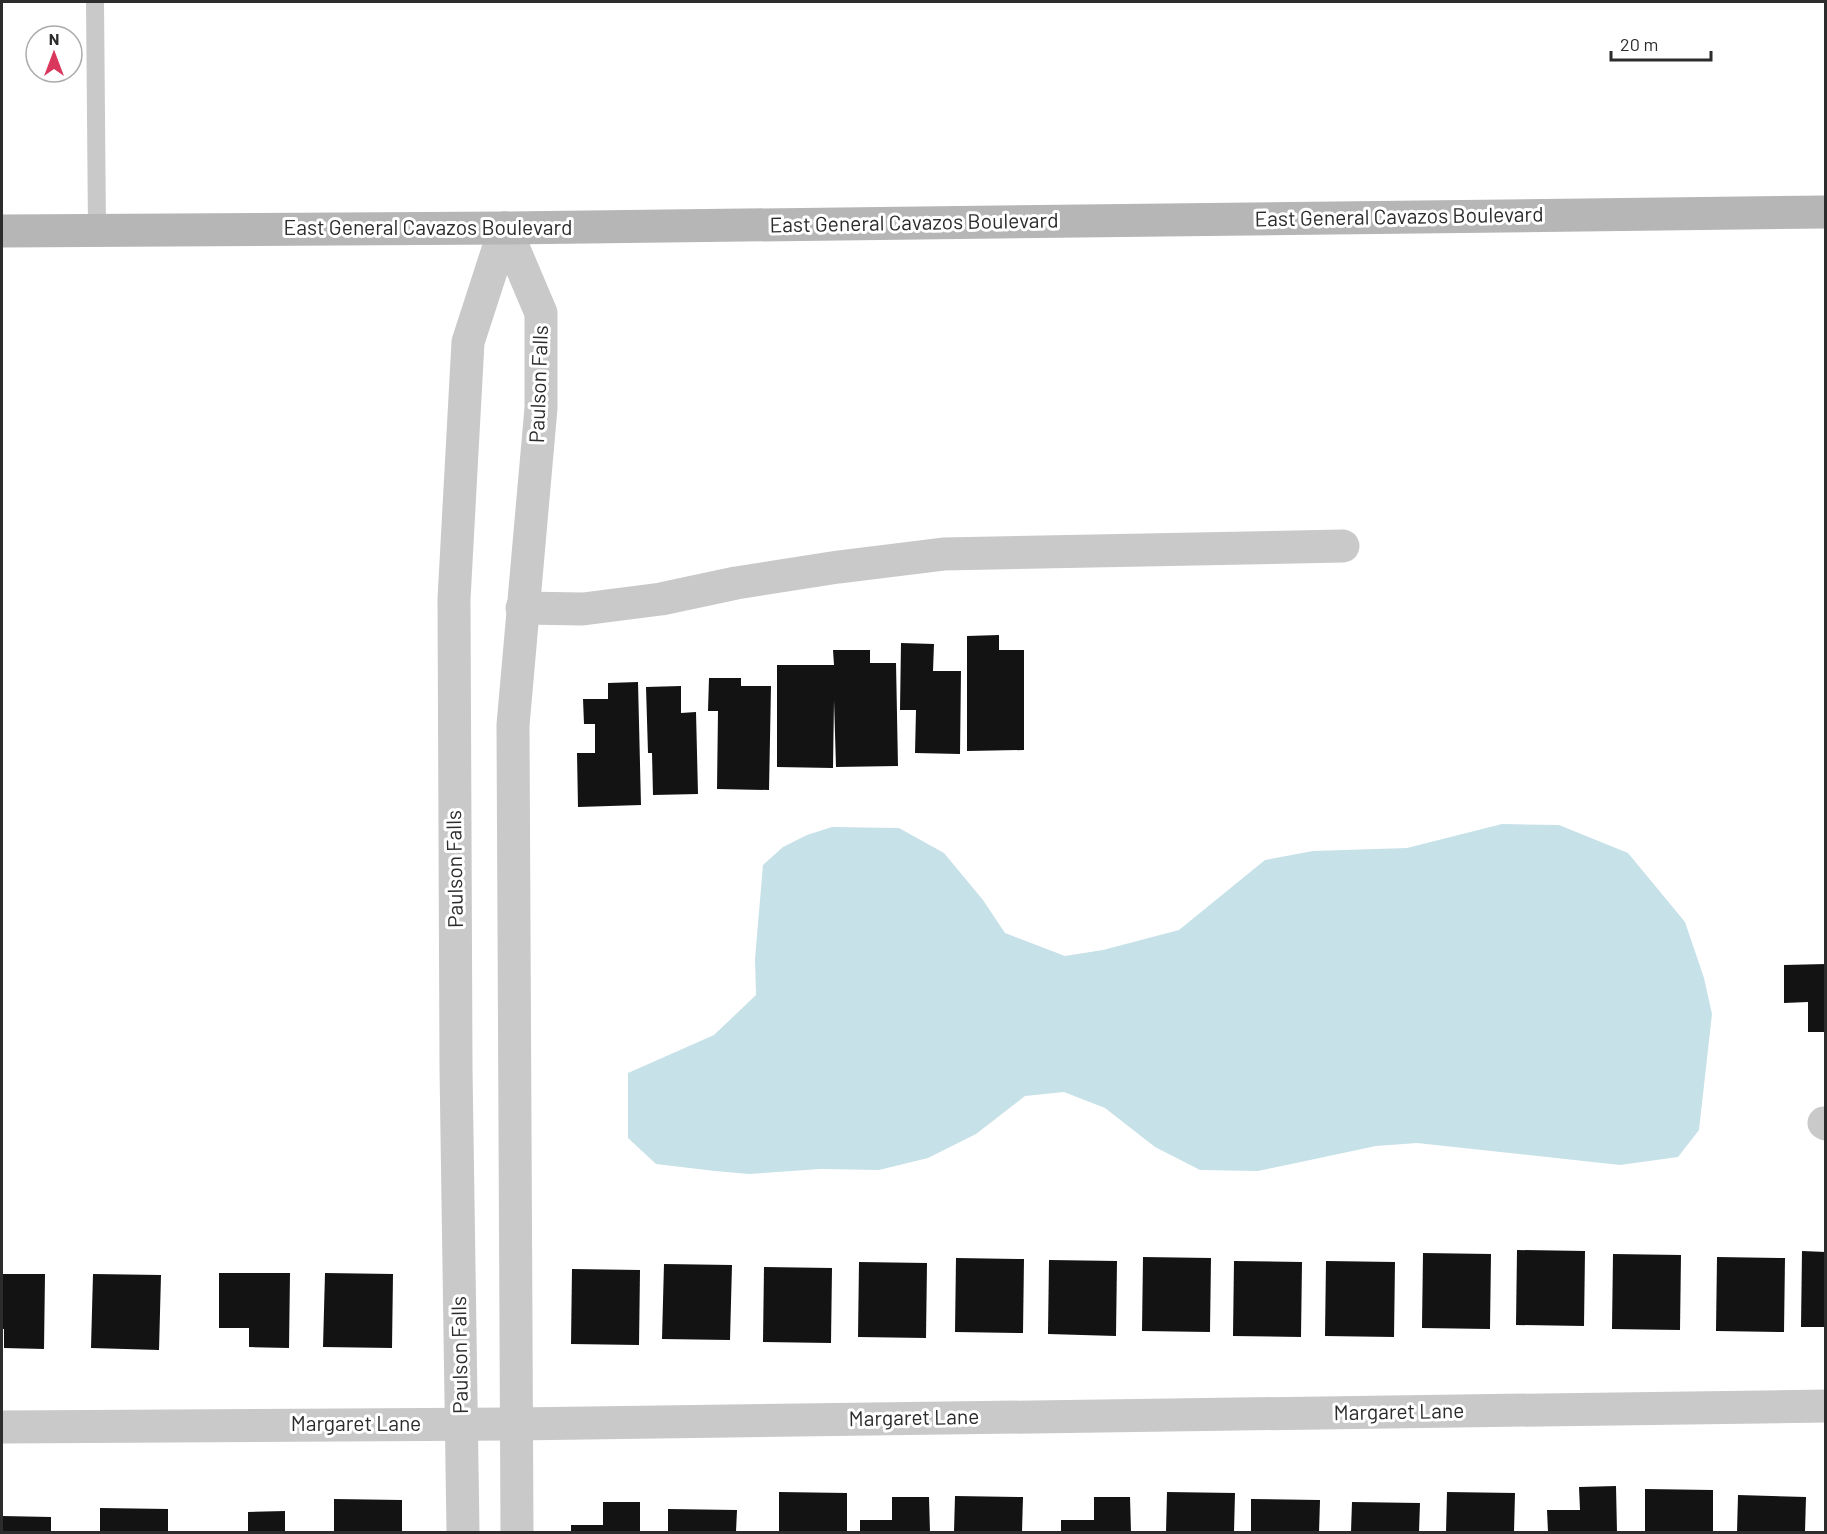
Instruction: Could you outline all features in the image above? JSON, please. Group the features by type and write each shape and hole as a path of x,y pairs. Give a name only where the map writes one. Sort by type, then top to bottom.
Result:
{"street":[{"name":"East General Cavazos Boulevard","path":"2,231 505,228 1826,212"},
{"name":"Paulson Falls","path":"505,228 541,313 541,408 513,725 517,1533"},
{"name":"Paulson Falls","path":"463,1533 456,1045 454,599 468,342 505,228"},
{"path":"522,608 583,609 661,599 736,583 943,554 1343,546"},
{"name":"Margaret Lane","path":"2,1427 516,1424 1826,1406"}],"lane":[{"path":"95,2 97,230"}],"water":[{"path":"1502,824 1559,825 1628,853 1685,922 1704,978 1712,1014 1699,1130 1678,1157 1620,1165 1417,1143 1376,1146 1258,1171 1200,1170 1155,1147 1105,1108 1064,1092 1025,1096 976,1134 928,1158 879,1170 820,1169 749,1174 656,1164 628,1138 628,1073 714,1035 756,995 755,959 763,865 783,847 807,835 832,827 899,828 944,853 983,900 1005,933 1065,956 1103,950 1179,930 1265,860 1313,851 1407,848"}],"building":[{"path":"999,635 999,650 1024,650 1024,750 967,751 967,636"},
{"path":"901,643 934,644 933,671 961,671 960,754 915,753 916,710 900,710"},
{"path":"833,650 870,650 870,663 896,663 898,766 836,767 834,700 833,768 777,767 777,665 834,665"},
{"path":"709,678 741,678 741,686 771,686 769,790 717,789 718,711 708,711"},
{"path":"638,682 641,805 578,807 577,753 595,753 595,724 584,724 583,699 608,699 608,683"},
{"path":"681,686 681,713 696,712 698,794 653,795 652,753 648,753 646,687"},
{"path":"1826,964 1826,1032 1808,1032 1808,1002 1784,1003 1784,965"},
{"path":"1517,1250 1585,1251 1584,1326 1516,1325"},
{"path":"1802,1251 1826,1252 1826,1327 1801,1327"},
{"path":"1423,1253 1491,1254 1490,1329 1422,1328"},
{"path":"1613,1254 1681,1255 1680,1330 1612,1329"},
{"path":"1143,1257 1211,1258 1210,1332 1142,1331"},
{"path":"1717,1257 1785,1258 1784,1332 1716,1331"},
{"path":"956,1258 1024,1259 1023,1333 955,1332"},
{"path":"1049,1260 1117,1261 1116,1336 1048,1334"},
{"path":"1234,1261 1302,1262 1301,1337 1233,1336"},
{"path":"1326,1261 1395,1262 1394,1337 1325,1336"},
{"path":"859,1262 927,1263 926,1338 858,1337"},
{"path":"664,1264 732,1265 730,1340 662,1339"},
{"path":"764,1267 832,1268 831,1343 763,1342"},
{"path":"572,1269 640,1270 639,1345 571,1344"},
{"path":"219,1273 290,1273 289,1348 249,1347 249,1328 219,1328"},
{"path":"325,1273 393,1274 392,1348 323,1347"},
{"path":"2,1274 45,1274 44,1349 4,1348"},
{"path":"93,1274 161,1275 159,1350 91,1348"},
{"path":"1616,1486 1617,1532 1548,1532 1547,1510 1580,1510 1579,1487"},
{"path":"1645,1489 1713,1490 1713,1532 1645,1532"},
{"path":"779,1492 847,1493 847,1532 779,1532"},
{"path":"1167,1492 1235,1493 1234,1532 1166,1532"},
{"path":"1447,1492 1515,1493 1514,1532 1446,1532"},
{"path":"1738,1495 1806,1497 1805,1532 1737,1532"},
{"path":"955,1496 1023,1497 1022,1532 954,1532"},
{"path":"892,1497 929,1497 930,1532 860,1532 860,1520 892,1520"},
{"path":"1094,1497 1130,1497 1131,1532 1061,1532 1061,1520 1094,1520"},
{"path":"334,1499 402,1500 402,1532 334,1532"},
{"path":"1251,1499 1320,1500 1319,1532 1251,1532"},
{"path":"603,1502 640,1502 640,1532 571,1532 571,1525 603,1525"},
{"path":"1352,1502 1420,1503 1419,1532 1351,1532"},
{"path":"100,1508 168,1509 168,1532 100,1532"},
{"path":"668,1509 737,1510 736,1532 668,1532"},
{"path":"285,1511 285,1532 248,1532 248,1512"},
{"path":"2,1516 51,1517 51,1532 2,1532"}]}
